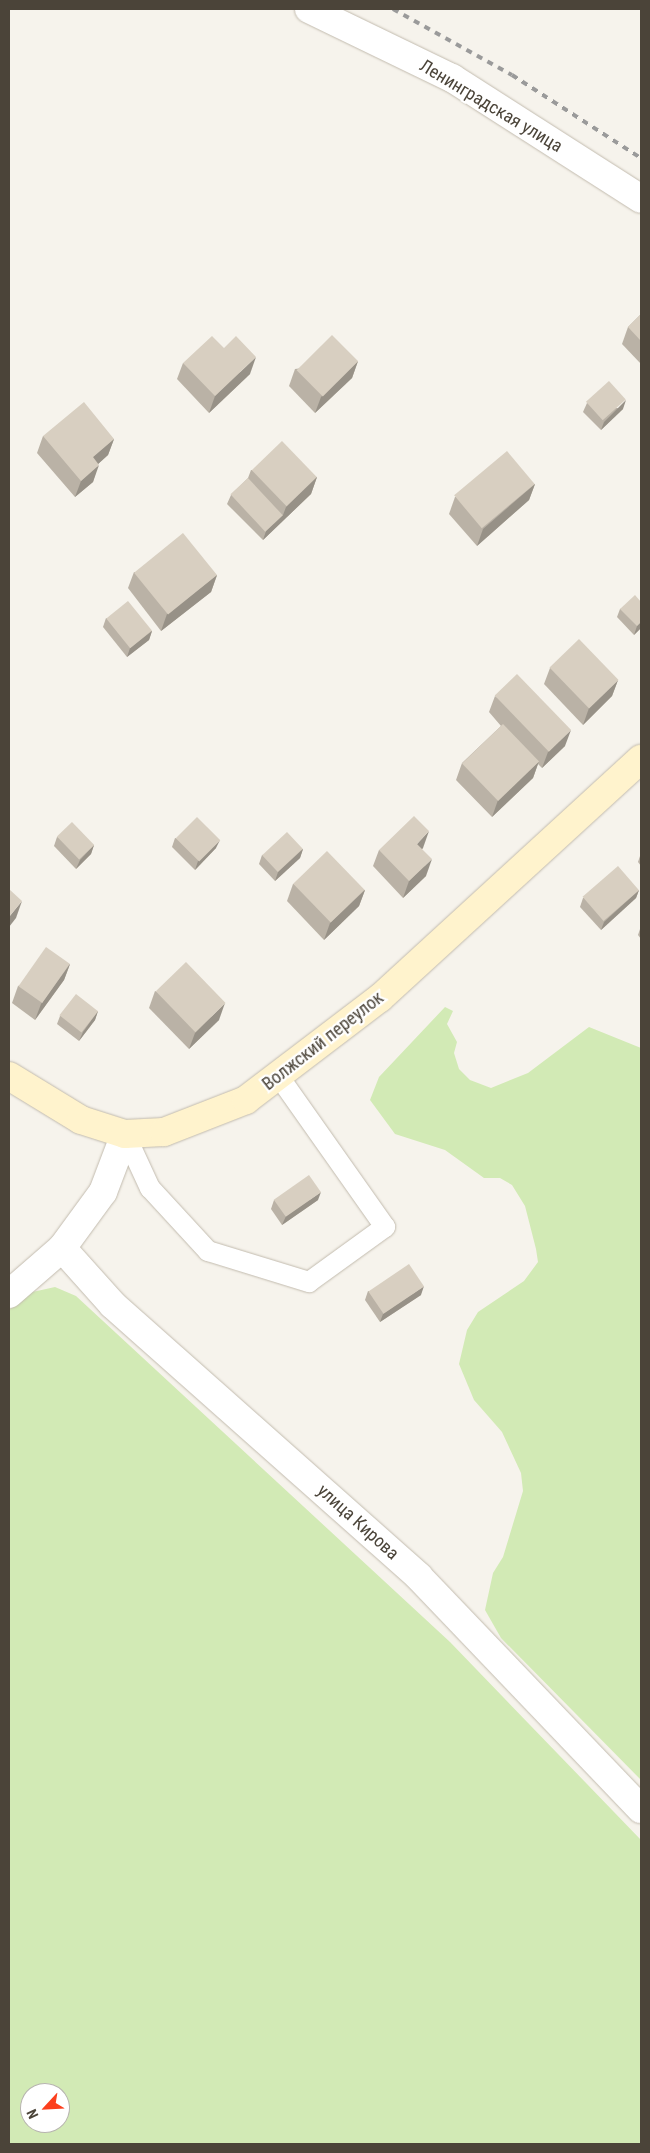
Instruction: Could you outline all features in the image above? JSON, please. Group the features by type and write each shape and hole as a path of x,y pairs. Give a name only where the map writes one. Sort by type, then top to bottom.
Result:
{"main road":[{"name":"Волжский переулок","path":"125,1134 164,1132 208,1118 280,1078 380,998 641,759"},
{"path":"9,1076 81,1120 125,1134"}],"street":[{"name":"Ленинградская улица","path":"309,9 452,78 641,199"},
{"path":"9,1294 62,1248 103,1192 125,1134"},
{"name":"улица Кирова","path":"62,1248 113,1305 419,1577 641,1809"}],"lane":[{"path":"125,1134 150,1188 208,1250 309,1282 385,1227 280,1078"}],"green space":[{"path":"445,1007 453,1011 447,1024 457,1042 454,1053 459,1069 470,1080 491,1088 528,1073 589,1027 641,1048 641,1780 501,1638 485,1610 493,1573 503,1557 523,1491 521,1473 502,1432 474,1400 459,1364 467,1330 478,1312 524,1281 538,1262 536,1249 525,1206 512,1185 500,1178 484,1178 445,1150 395,1134 370,1100 379,1077"},
{"path":"55,1287 76,1296 450,1642 641,1840 641,2144 9,2144 9,1310 28,1293"}],"building":[{"path":"641,314 641,341 628,327"},
{"path":"332,335 358,361 323,397 297,370"},
{"path":"212,336 224,348 236,336 256,357 215,396 183,363"},
{"path":"609,381 626,400 603,420 586,402"},
{"path":"84,402 114,439 93,457 99,465 81,481 43,436"},
{"path":"282,441 317,477 287,506 252,470"},
{"path":"507,451 535,484 482,528 454,495"},
{"path":"248,478 283,515 265,532 230,494"},
{"path":"183,533 217,575 168,615 134,573"},
{"path":"635,595 641,602 641,622 637,626 620,609"},
{"path":"128,601 152,631 130,648 106,619"},
{"path":"579,639 619,680 589,708 550,667"},
{"path":"517,674 571,730 549,752 495,696"},
{"path":"503,724 539,761 498,801 462,764"},
{"path":"414,816 429,831 417,844 432,859 409,881 379,850"},
{"path":"197,817 220,840 199,862 176,838"},
{"path":"72,822 94,845 79,860 57,837"},
{"path":"287,832 303,849 278,872 262,855"},
{"path":"327,851 365,890 331,922 293,884"},
{"path":"618,866 639,890 604,921 583,897"},
{"path":"9,889 22,901 9,917"},
{"path":"46,947 70,964 42,1003 18,986"},
{"path":"186,962 226,1003 195,1032 156,991"},
{"path":"76,994 98,1011 81,1033 59,1015"},
{"path":"309,1175 321,1192 286,1217 274,1200"},
{"path":"409,1264 424,1286 383,1314 368,1291"}],"railway":[{"path":"393,9 512,75 641,158"}]}
